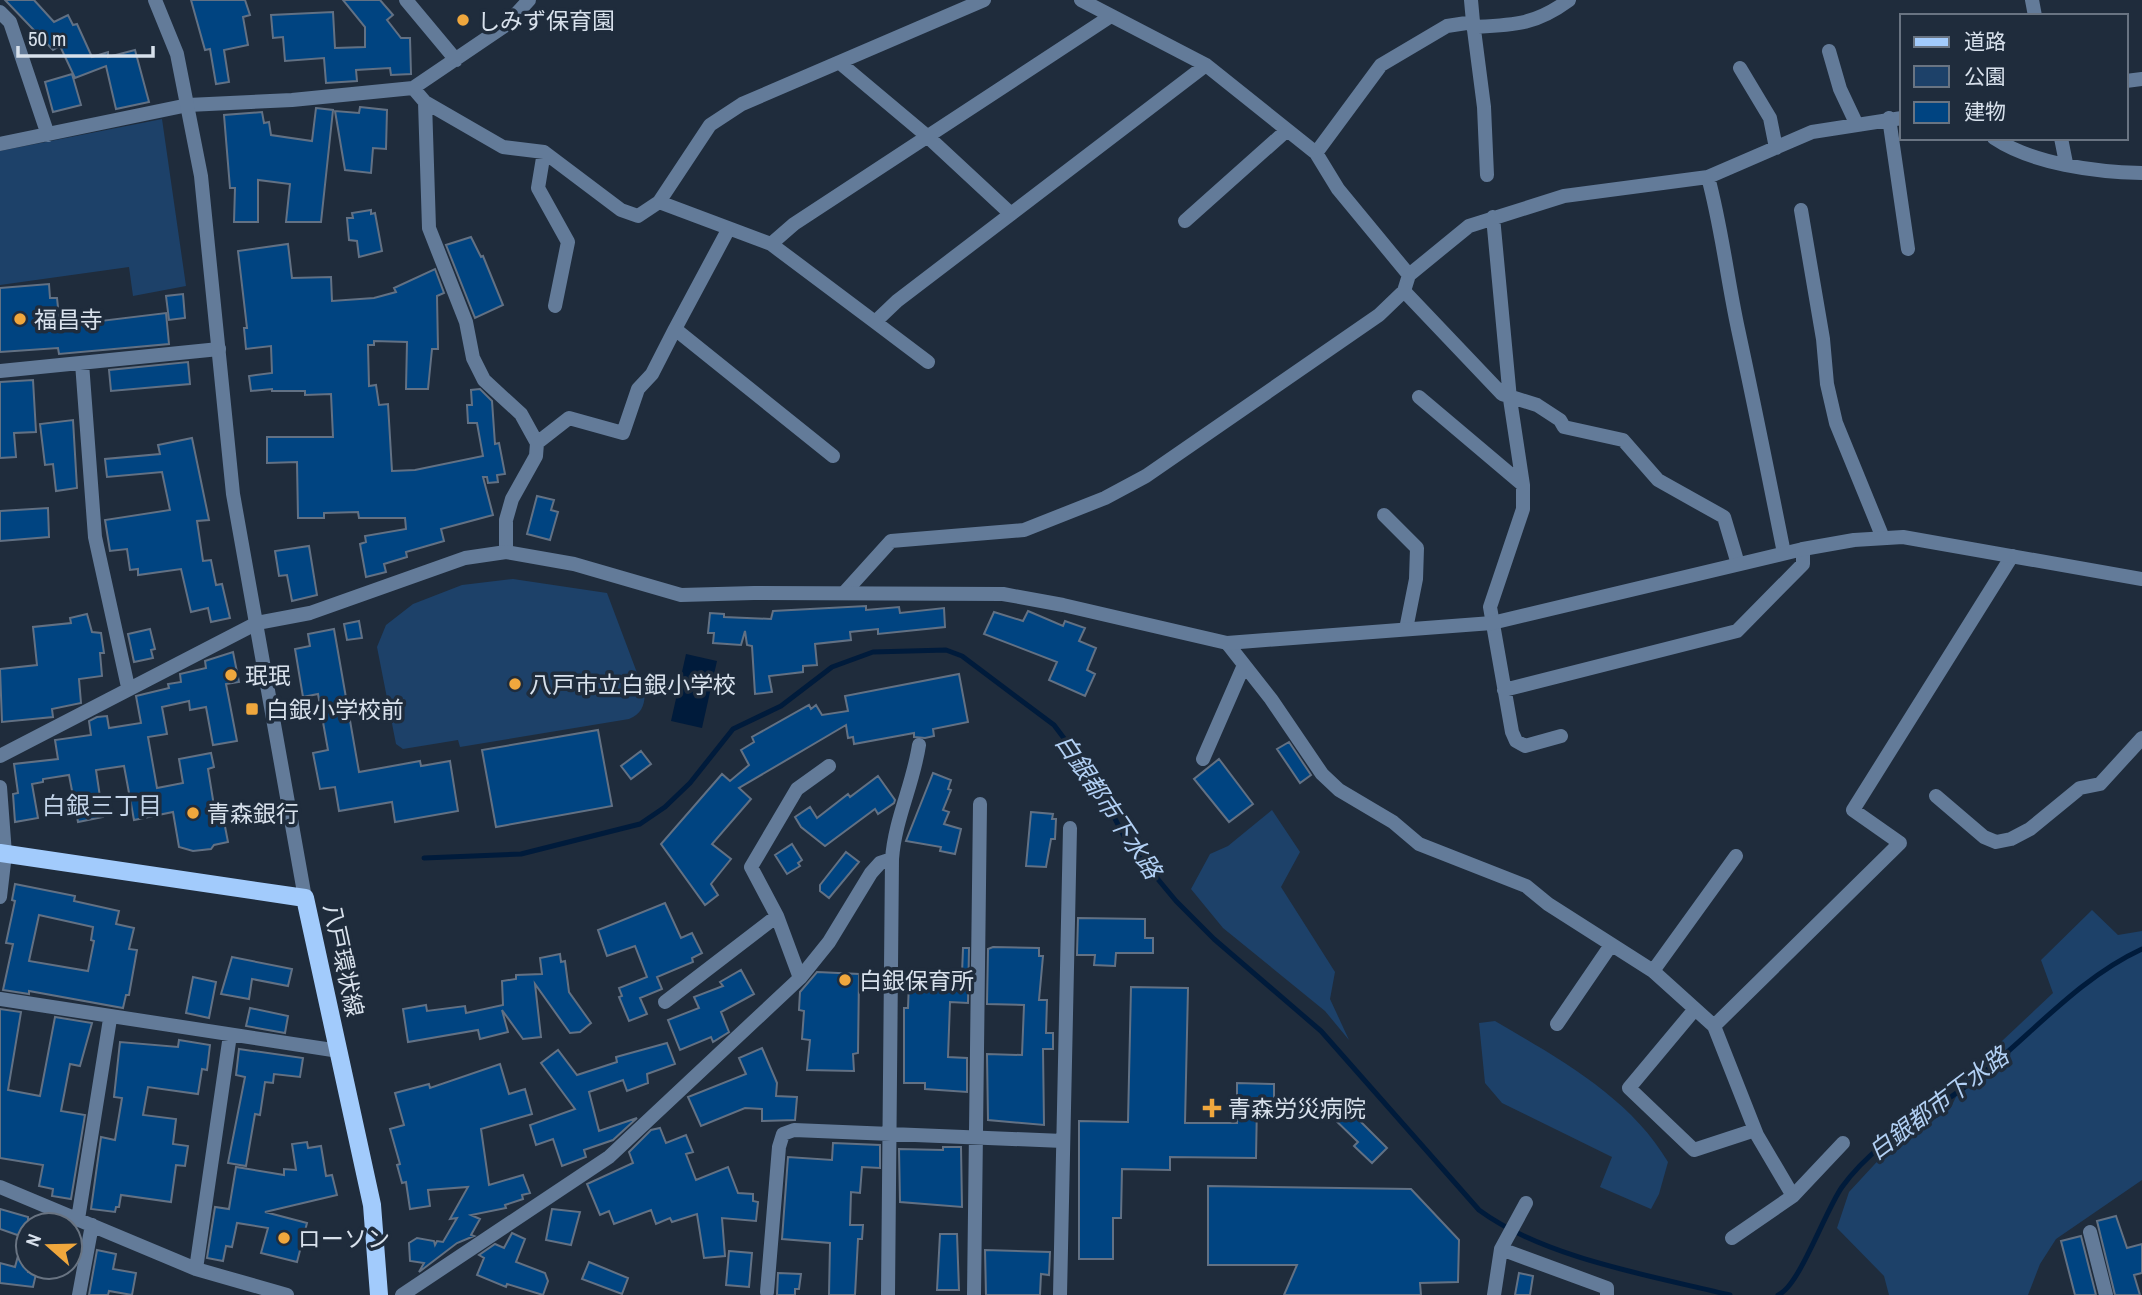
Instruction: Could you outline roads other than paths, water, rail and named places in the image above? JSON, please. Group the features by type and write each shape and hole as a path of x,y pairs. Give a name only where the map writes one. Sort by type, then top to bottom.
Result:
{"main road":[{"name":"八戸環状線","path":"3,853 305,898 372,1205 379,1295"}],"street":[{"path":"155,0 177,54 201,176 233,495 305,898"},
{"path":"406,0 456,60"},
{"path":"0,144 188,104 292,100 413,88 506,25 529,0"},
{"path":"413,88 425,102 503,147 544,152 621,210 638,216 659,202 710,125 742,104 984,0"},
{"path":"1081,0 1206,65 1316,153 1338,189 1409,275"},
{"path":"1471,0 1484,107 1487,175"},
{"path":"1316,153 1381,65 1447,26 1528,23 1549,15 1569,0"},
{"path":"0,12 10,22 48,135"},
{"path":"771,244 794,224 1111,16"},
{"path":"1829,51 1840,89 1856,123"},
{"path":"840,63 1012,214"},
{"path":"875,321 897,301 1206,65"},
{"path":"1740,68 1770,118 1776,148"},
{"path":"425,102 429,228 466,322 473,358 484,380 521,414 537,443 536,456 512,499 506,520 503,533 506,552"},
{"path":"844,593 891,541 1024,530 1105,498 1146,476 1357,331 1404,291 1409,275 1462,231 1493,217 1516,214 1564,196 1708,177 1812,132 1896,118 1908,249"},
{"path":"1185,221 1286,131"},
{"path":"1997,140 2008,148 2066,163 2142,173"},
{"path":"2061,140 2066,163"},
{"path":"544,152 538,188 568,242 555,306"},
{"path":"1708,177 1723,233 1738,328 1753,386 1784,553"},
{"path":"659,202 771,244 928,362"},
{"path":"1801,210 1823,339 1827,384 1836,423 1882,538"},
{"path":"1493,217 1510,399 1523,485 1523,509 1490,607 1504,691 1516,741 1525,746 1561,736"},
{"path":"537,443 569,418 624,433 638,389 652,374 728,230"},
{"path":"1404,291 1502,394 1510,399 1536,405 1560,420 1564,427 1623,440 1658,480 1724,517 1738,564"},
{"path":"675,329 833,456"},
{"path":"0,371 219,349"},
{"path":"82,363 95,537 128,687"},
{"path":"1419,397 1523,485"},
{"path":"1384,515 1416,548 1416,579 1406,629"},
{"path":"0,756 128,687 257,623 310,613 465,558 506,552 574,564 681,596 1003,594 1227,643 1492,622 1784,553 1882,538 1903,537 2142,579"},
{"path":"1504,691 1737,631 1803,564 1803,549"},
{"path":"1714,1026 1900,843 1853,810 2012,556"},
{"path":"1227,643 1322,774 1339,790 1393,822 1419,844 1526,886 1653,971 1714,1026 1755,1130 1793,1196"},
{"path":"1203,758 1244,665"},
{"path":"1936,796 1984,837 1996,842 2011,839 2030,829 2080,788 2100,784 2142,738"},
{"path":"888,1295 892,859 894,830 913,781 919,745"},
{"path":"800,978 777,916 751,867 797,789 829,766"},
{"path":"0,787 3,853 0,897"},
{"path":"974,1295 980,804"},
{"path":"1060,1295 1070,828"},
{"path":"1653,971 1736,856"},
{"path":"402,1295 609,1157 800,978 829,942 871,873 880,863 892,859"},
{"path":"664,1002 777,916"},
{"path":"1557,1024 1611,945"},
{"path":"0,999 110,1018 339,1051"},
{"path":"1695,1009 1629,1088 1694,1150 1755,1130"},
{"path":"79,1211 110,1018"},
{"path":"195,1269 230,1035"},
{"path":"767,1292 779,1147 783,1134 794,1130 891,1136 1063,1140"},
{"path":"1732,1238 1793,1196 1843,1143"},
{"path":"0,1187 58,1211"},
{"path":"1494,1295 1501,1249 1526,1203"},
{"path":"84,1222 195,1269 287,1295"},
{"path":"79,1295 92,1225"},
{"path":"2090,1233 2106,1295"},
{"path":"1501,1249 1608,1288 1606,1295"}],"waterway":[{"name":"白銀都市下水路","path":"424,858 521,854 640,824 665,807 690,783 733,729 781,706 832,667 873,652 946,650 962,656 1054,725 1094,778 1127,842 1176,901 1214,939 1321,1031 1479,1210 1505,1227 1566,1253 1730,1295"},
{"name":"白銀都市下水路","path":"1778,1295 1786,1289 1803,1264 1842,1187 1872,1154 1978,1077 2097,975 2142,949"}],"place":[{"name":"しみず保育園","path":"463,20"},
{"name":"福昌寺","path":"20,319"},
{"name":"珉珉","path":"231,675"},
{"name":"八戸市立白銀小学校","path":"515,684"},
{"name":"白銀小学校前","path":"252,709"},
{"name":"青森銀行","path":"193,813"},
{"name":"白銀保育所","path":"845,980"},
{"name":"青森労災病院","path":"1212,1108"},
{"name":"ローソン","path":"284,1238"}],"district":[{"name":"白銀三丁目","path":"102,805"}]}
